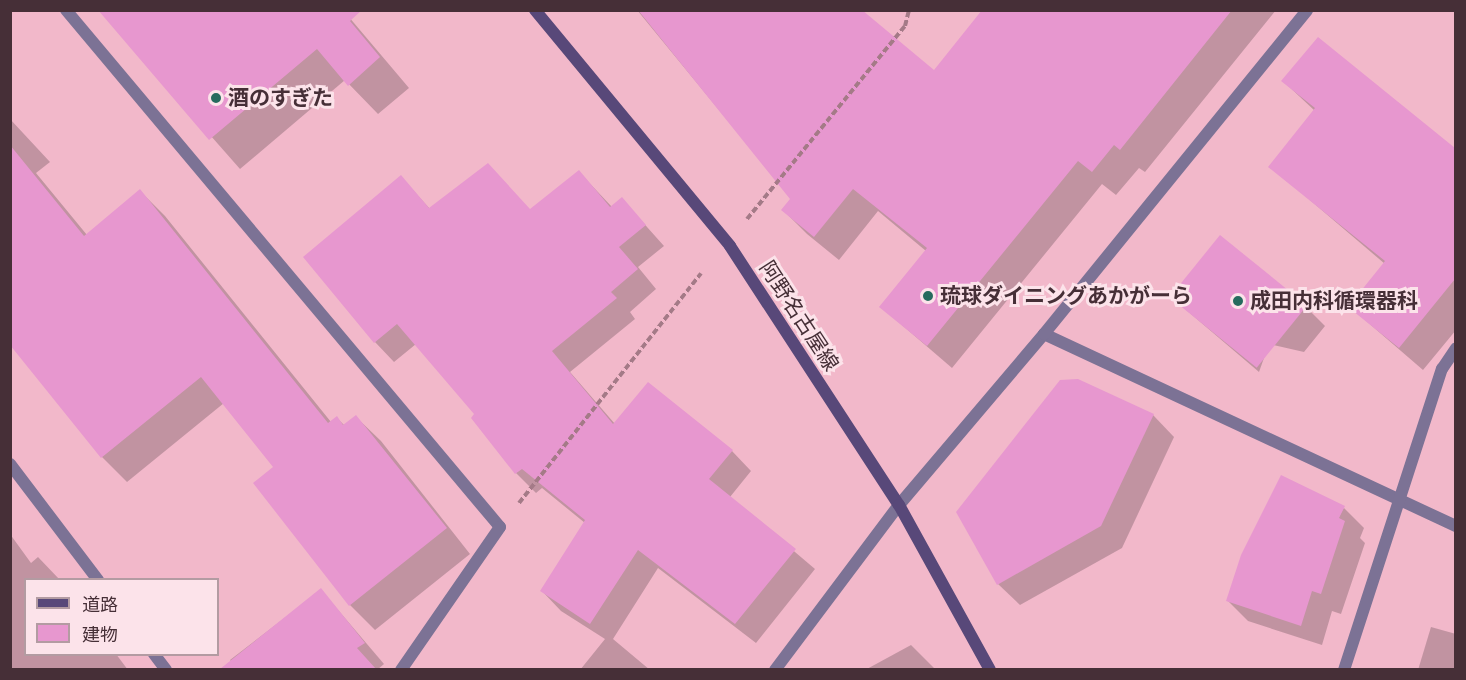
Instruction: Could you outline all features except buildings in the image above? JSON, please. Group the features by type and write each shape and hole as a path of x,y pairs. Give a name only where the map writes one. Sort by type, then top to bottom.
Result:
{"main road":[{"name":"阿野名古屋線","path":"535,10 730,246 899,505 990,669"}],"street":[{"path":"66,10 500,527 401,669"},
{"path":"775,669 899,505 1044,334 1307,10"},
{"path":"1044,334 1455,526"},
{"path":"1344,669 1442,369 1455,348"},
{"path":"10,464 97,578"},
{"path":"156,656 166,669"}],"path":[{"path":"747,219 905,26 909,10"},
{"path":"500,527 701,273"}],"place":[{"name":"酒のすぎた","path":"216,98"},
{"name":"琉球ダイニングあかがーら","path":"928,296"},
{"name":"成田内科循環器科","path":"1238,301"}]}
